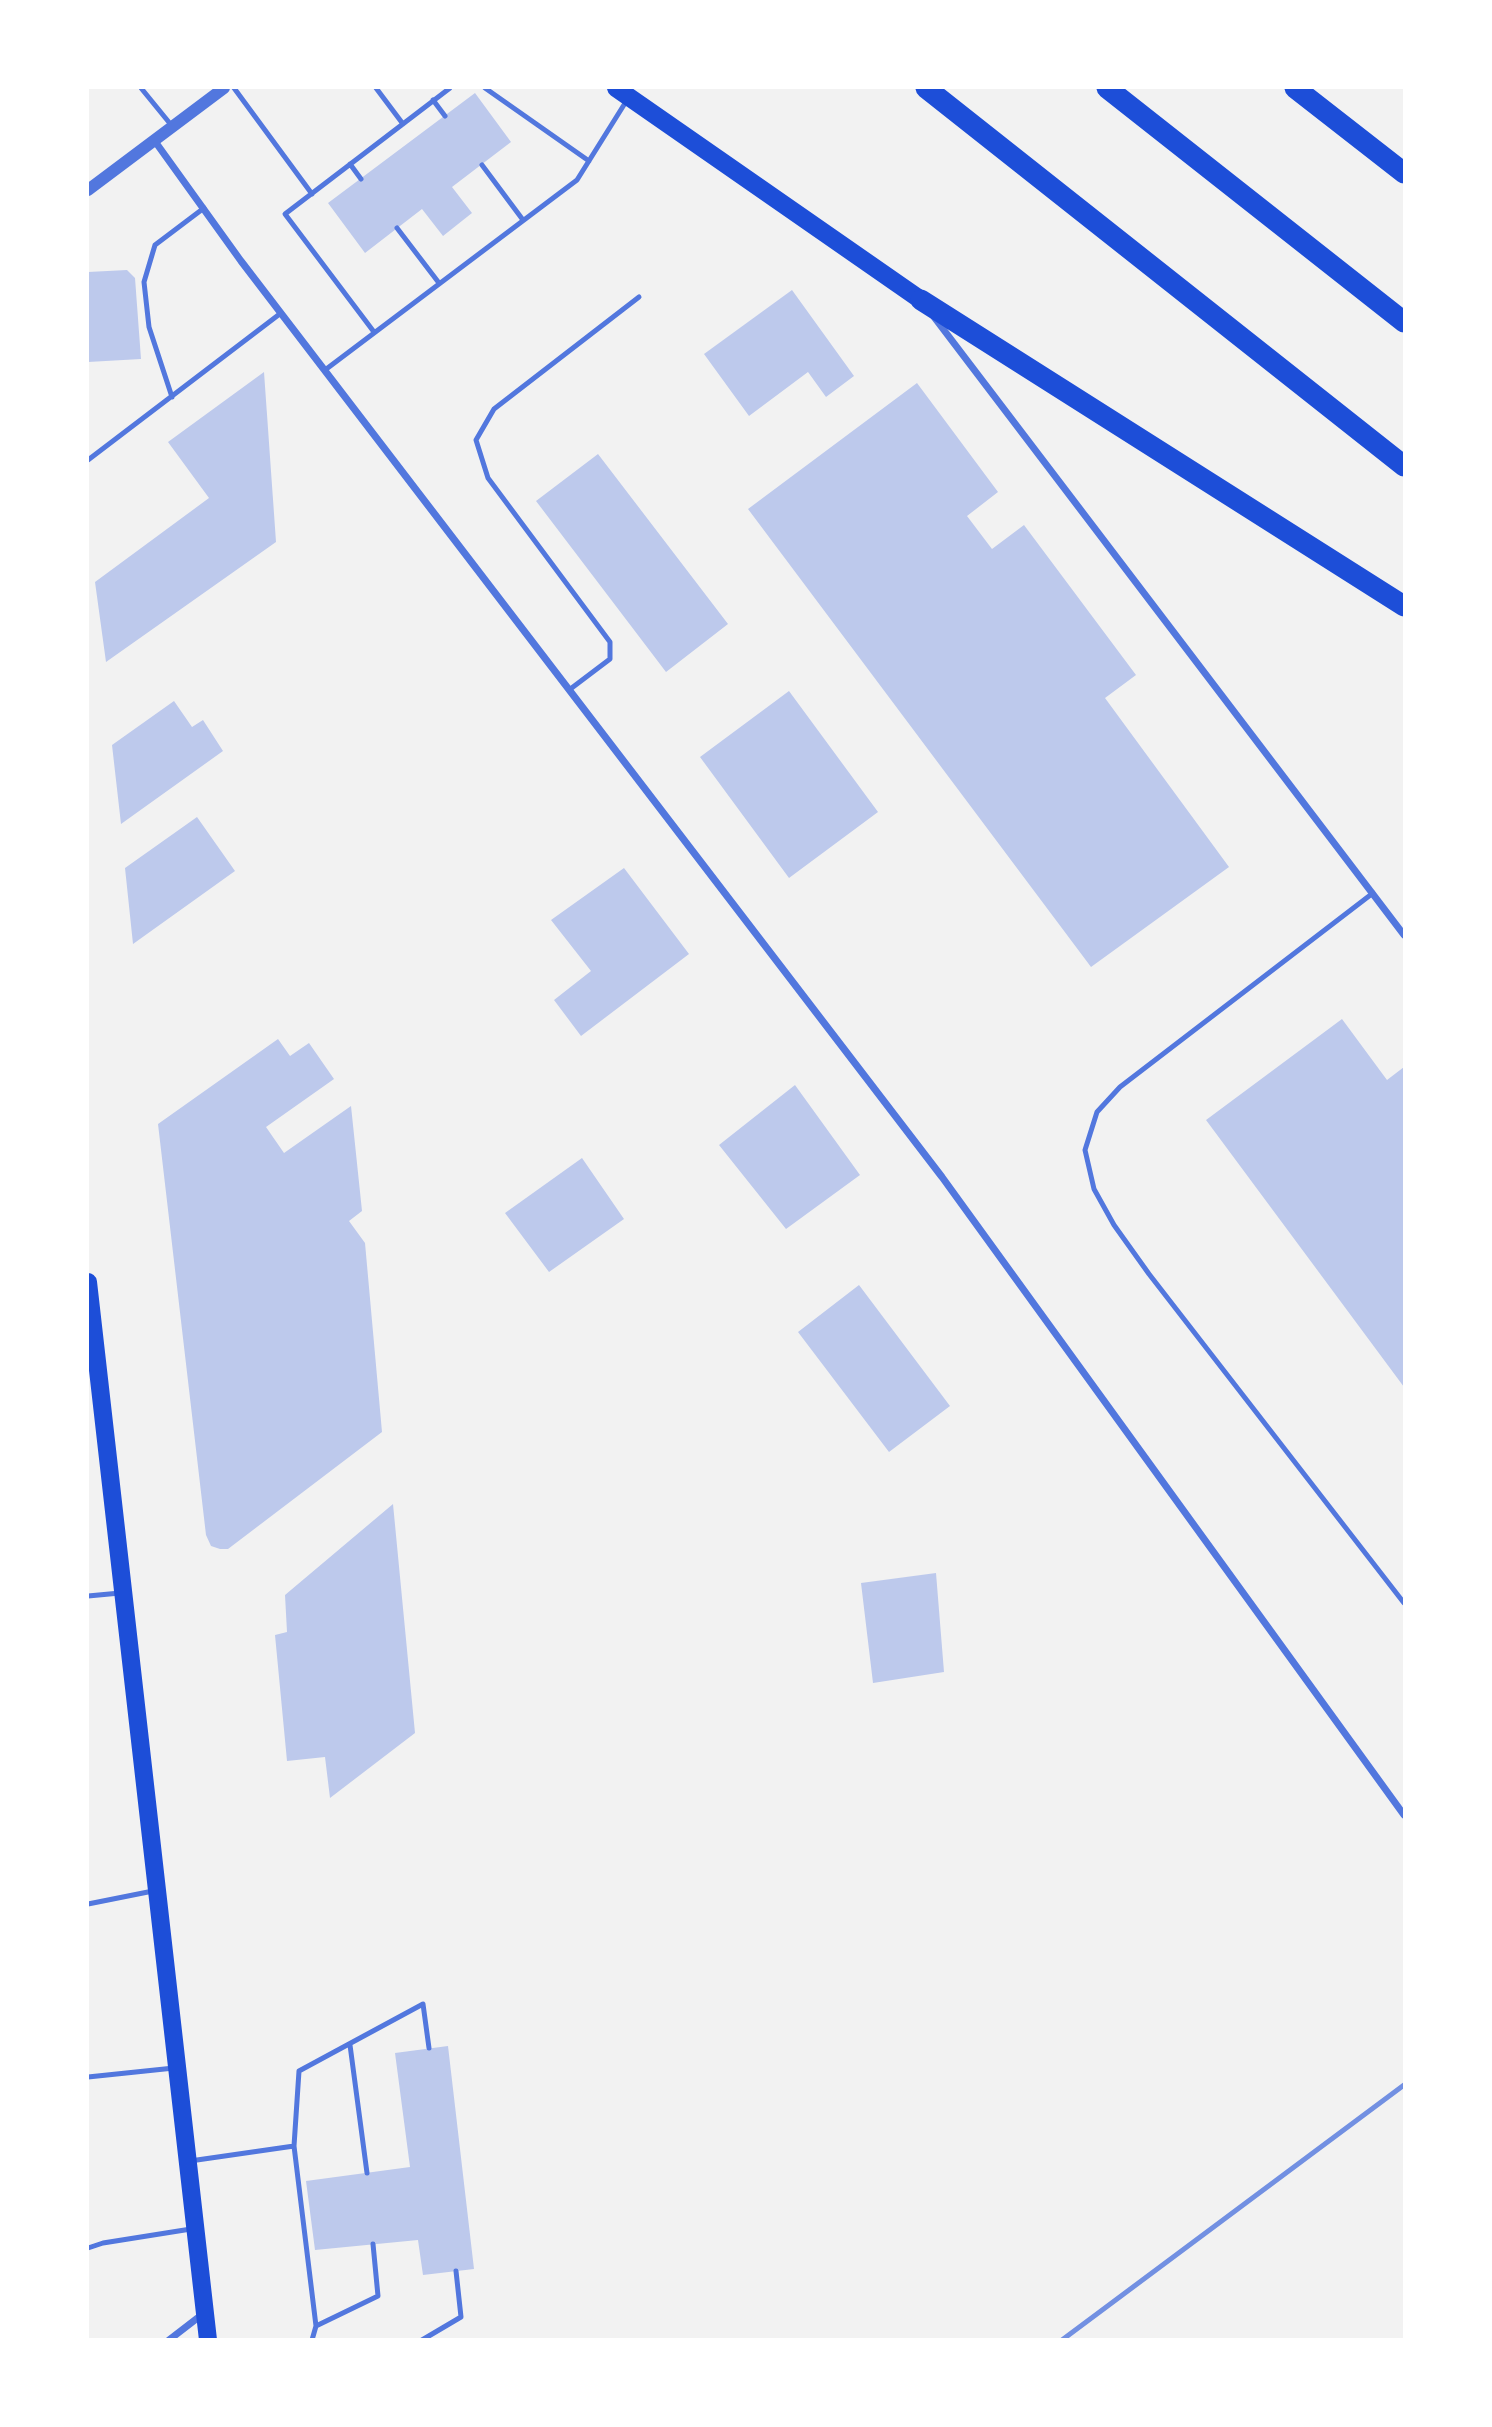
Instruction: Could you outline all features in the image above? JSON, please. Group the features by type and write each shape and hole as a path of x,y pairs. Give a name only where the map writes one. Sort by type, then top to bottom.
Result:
{"highway":[{"path":"926,88 1405,466"},
{"path":"1107,88 1405,322"},
{"path":"1295,88 1405,173"},
{"path":"921,300 1405,606"}],"main road":[{"path":"623,92 921,300"},
{"path":"88,1282 208,2340"}],"street":[{"path":"88,190 224,88"},
{"path":"154,139 281,313 942,1177 1405,1815"},
{"path":"921,300 1405,935"},
{"path":"169,2340 205,2312"}],"lane":[{"path":"141,88 172,126"},
{"path":"234,88 312,194"},
{"path":"376,88 403,124"},
{"path":"374,332 285,214 450,88"},
{"path":"485,88 589,161"},
{"path":"325,370 577,180 623,92"},
{"path":"433,100 445,116"},
{"path":"350,164 361,179"},
{"path":"482,164 523,220"},
{"path":"172,397 149,327 144,282 155,245 204,208"},
{"path":"397,228 439,284"},
{"path":"569,690 610,659 610,642 488,478 476,440 494,409 639,297"},
{"path":"88,460 281,313"},
{"path":"1373,893 1120,1087 1097,1112 1085,1150 1094,1189 1114,1225 1149,1274 1405,1603"},
{"path":"88,1596 123,1592"},
{"path":"88,1904 156,1891"},
{"path":"312,2340 316,2326 294,2146 299,2071 423,2004 429,2048"},
{"path":"350,2045 367,2173"},
{"path":"88,2077 177,2068"},
{"path":"188,2161 294,2146"},
{"path":"88,2248 103,2243 196,2229"},
{"path":"316,2326 378,2296 373,2244"},
{"path":"422,2340 461,2317 456,2271"}],"building":[{"path":"475,93 511,142 452,187 472,213 443,236 422,209 365,253 328,203"},
{"path":"127,270 135,278 141,359 88,362 88,272"},
{"path":"792,290 854,376 826,397 808,372 749,416 704,354"},
{"path":"264,372 276,542 106,662 95,582 209,498 168,442"},
{"path":"917,383 998,492 967,516 992,549 1024,525 1136,675 1105,698 1229,867 1091,967 748,509"},
{"path":"598,454 728,624 666,672 536,501"},
{"path":"789,691 878,812 789,878 700,757"},
{"path":"174,701 192,727 203,720 223,751 121,824 112,745"},
{"path":"197,817 235,871 133,944 125,868"},
{"path":"624,868 689,954 581,1036 554,1000 591,971 551,920"},
{"path":"1342,1019 1387,1080 1404,1067 1404,1387 1206,1120"},
{"path":"278,1039 290,1056 309,1043 334,1079 266,1127 284,1153 351,1106 362,1211 349,1221 365,1243 382,1432 228,1549 220,1549 211,1546 206,1535 158,1124"},
{"path":"795,1085 860,1175 786,1229 719,1145"},
{"path":"582,1158 624,1219 549,1272 505,1213"},
{"path":"859,1285 950,1406 889,1452 798,1332"},
{"path":"393,1504 415,1733 330,1798 325,1757 287,1761 275,1635 287,1632 285,1595"},
{"path":"936,1573 944,1672 873,1683 861,1583"},
{"path":"448,2046 474,2269 423,2275 418,2240 315,2250 306,2181 410,2167 395,2053"}],"railway":[{"path":"1062,2340 1404,2085"}]}
